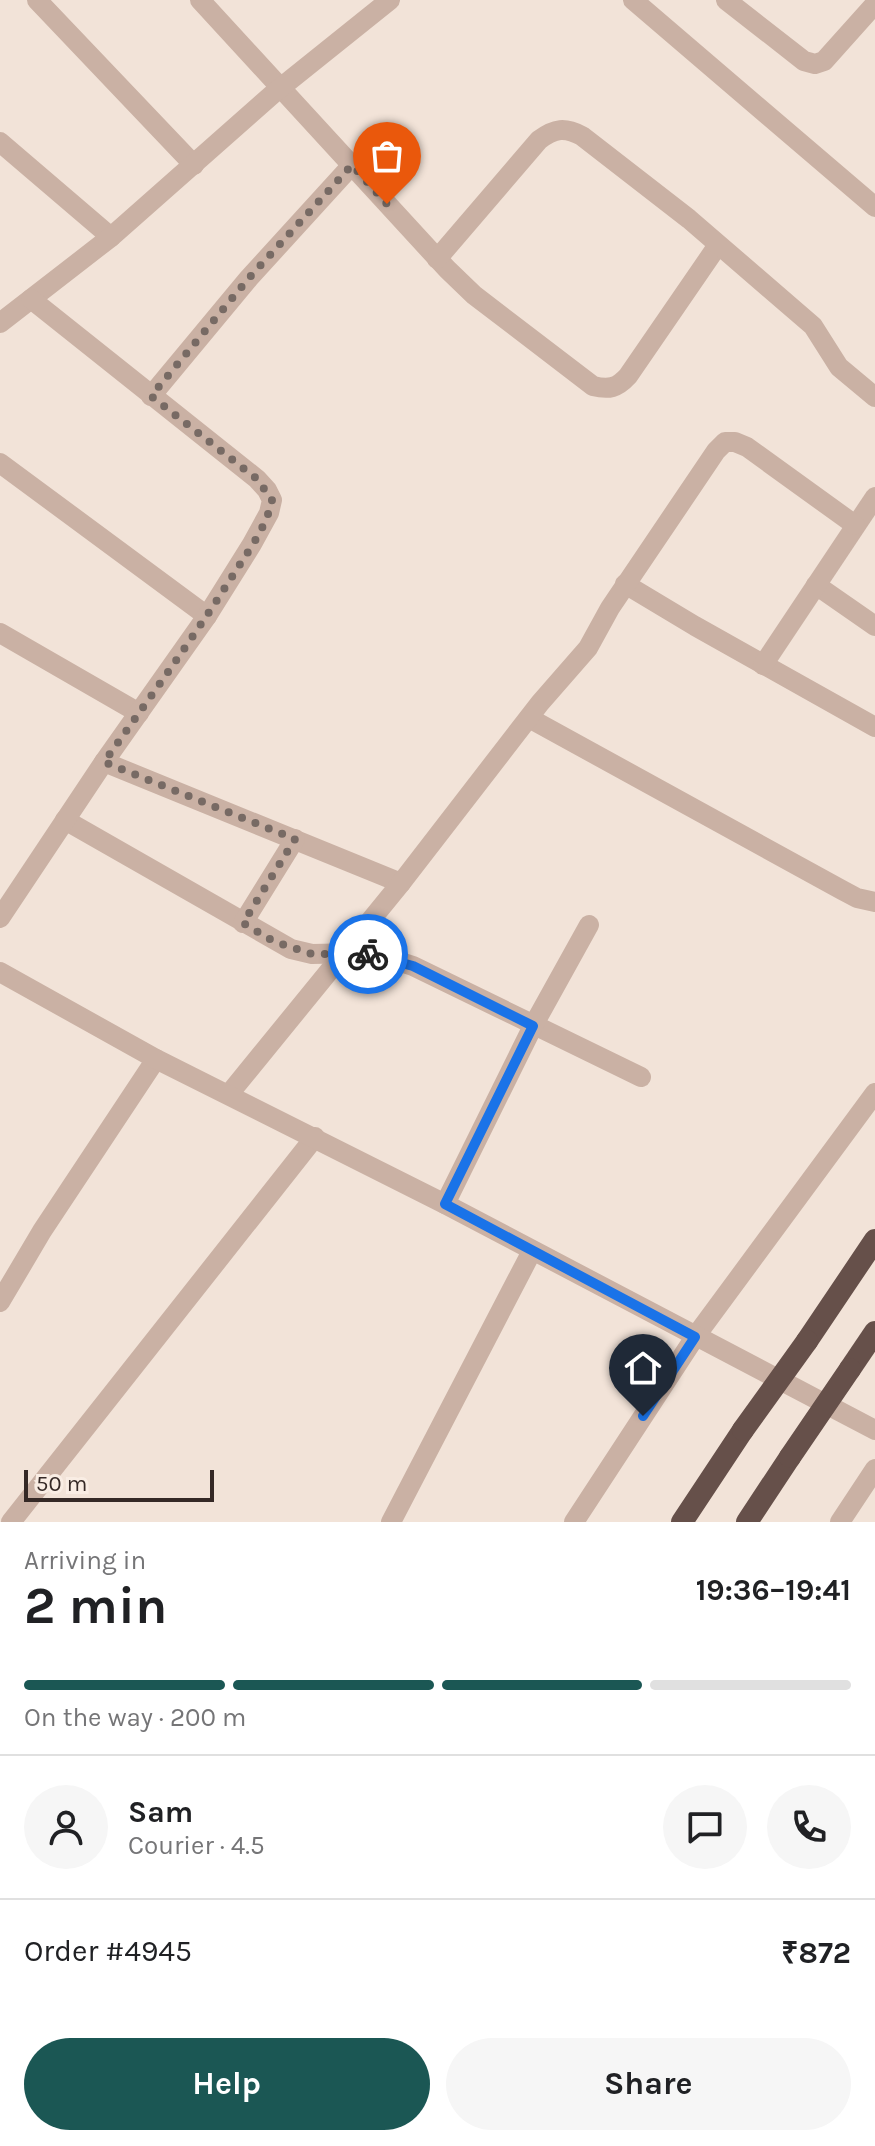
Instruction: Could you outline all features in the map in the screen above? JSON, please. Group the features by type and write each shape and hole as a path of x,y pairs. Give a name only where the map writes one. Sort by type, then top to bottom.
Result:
{"highway":[{"path":"682,1522 875,1240"},
{"path":"747,1522 875,1332"}],"street":[{"path":"37,0 194,165"},
{"path":"200,0 437,259 474,295 593,386 606,389 618,387 628,376 718,245"},
{"path":"0,323 111,237 281,88 390,0"},
{"path":"633,0 875,207"},
{"path":"733,2 804,61 815,64 824,61 875,4"},
{"path":"437,259 539,140 552,131 569,129 689,219 813,326 839,367 875,397"},
{"path":"0,142 111,237"},
{"path":"151,396 249,278 352,165"},
{"path":"0,918 104,762 207,616 252,544 269,513 272,500 257,479 31,299"},
{"path":"229,1094 588,648 625,584 725,442 747,447 855,525"},
{"path":"0,463 207,616"},
{"path":"763,665 875,497"},
{"path":"625,584 875,727"},
{"path":"816,585 875,626"},
{"path":"0,633 139,713"},
{"path":"529,718 849,894 875,902"},
{"path":"104,762 401,883"},
{"path":"65,820 291,949 312,954 358,953 413,966 641,1077"},
{"path":"243,923 295,839"},
{"path":"445,1204 533,1026 589,925"},
{"path":"0,972 156,1059 445,1204 875,1430"},
{"path":"0,1302 42,1231 156,1059"},
{"path":"574,1522 695,1337 875,1093"},
{"path":"11,1522 315,1137"},
{"path":"391,1522 532,1251"},
{"path":"840,1522 875,1469"}],"way so far":[{"path":"368,954 312,954 291,949 243,923 295,839 104,762 207,616 252,544 269,513 272,500 257,479 151,396 249,278 352,165 387,204"}],"route":[{"path":"368,954 413,966 533,1026 445,1204 695,1337 643,1416"}]}
